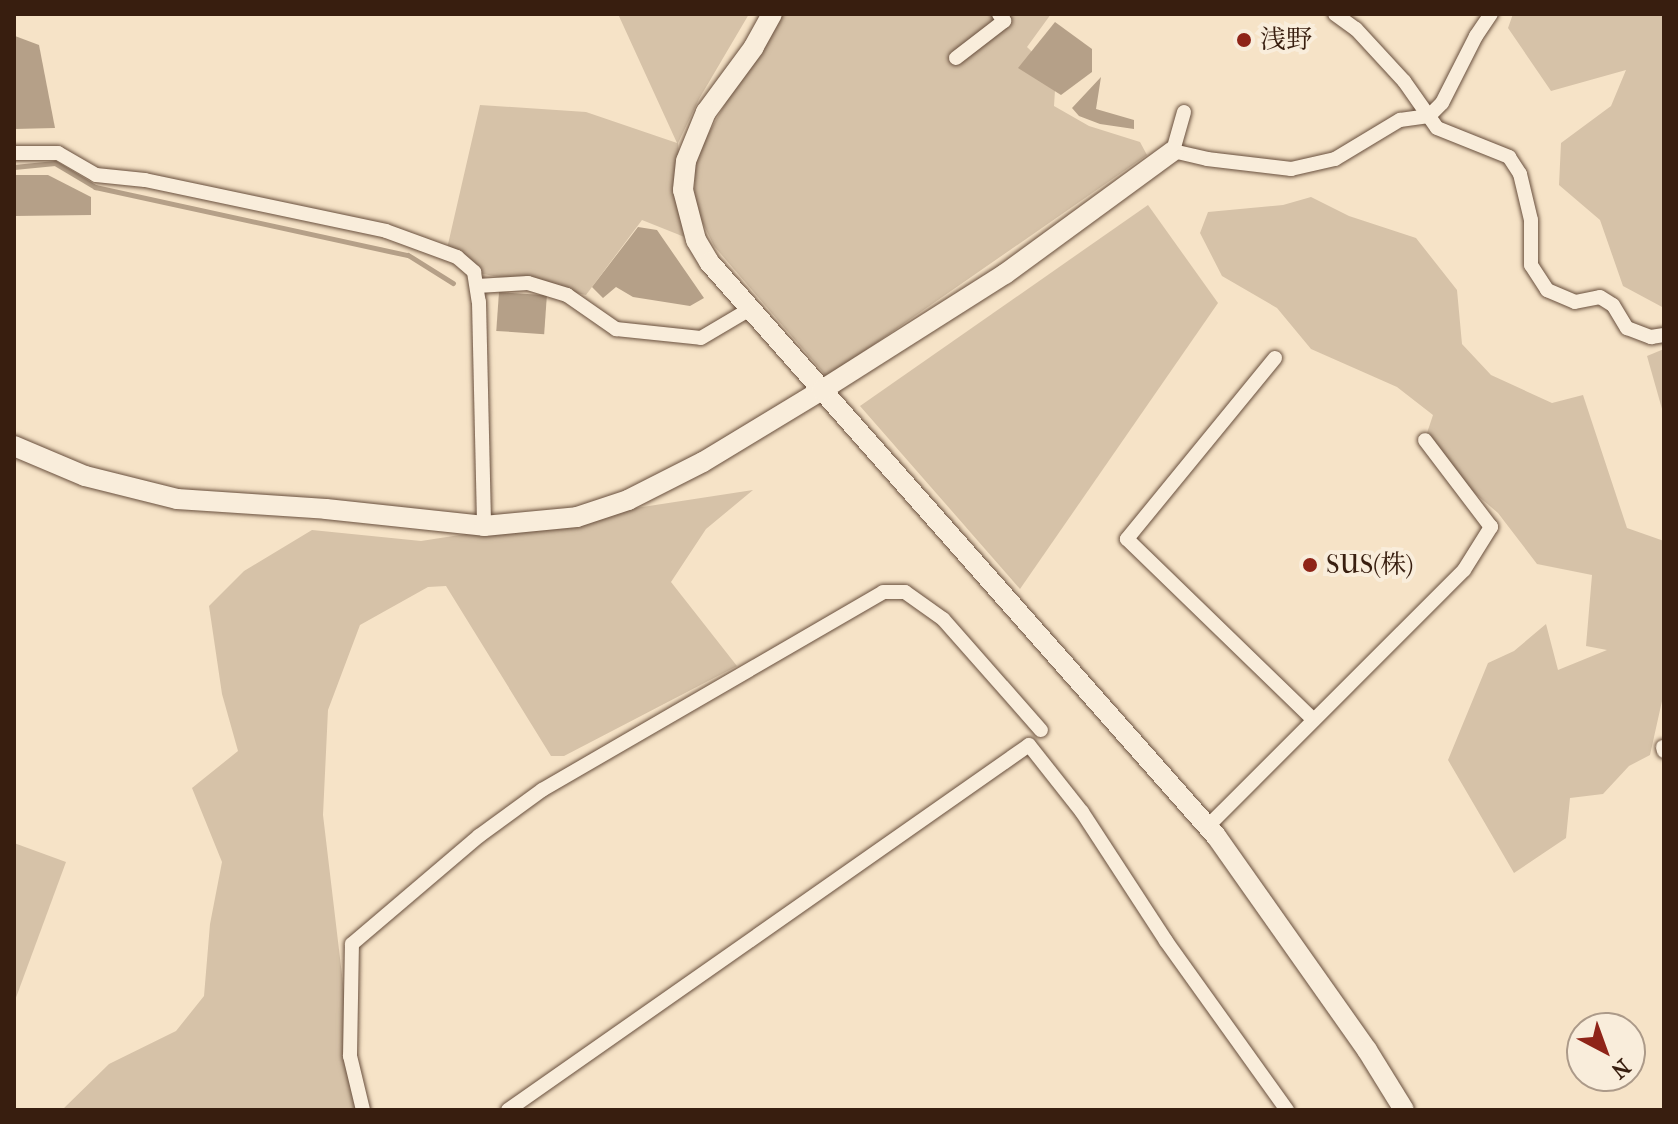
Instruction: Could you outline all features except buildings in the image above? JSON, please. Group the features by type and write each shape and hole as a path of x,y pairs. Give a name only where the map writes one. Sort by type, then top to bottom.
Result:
{"street":[{"path":"772,14 754,47 706,112 686,161 683,190 696,240 709,262 1207,827 1367,1050 1404,1110"},
{"path":"956,58 1004,21 999,14"},
{"path":"1335,14 1356,29 1404,81 1437,128 1509,157 1520,174 1531,220 1531,265 1547,290 1575,302 1600,297 1613,305 1627,328 1651,337 1664,335"},
{"path":"1173,151 1207,159 1291,169 1335,159 1400,120 1429,116 1442,103 1491,14"},
{"path":"14,446 85,476 177,499 326,509 484,526 577,517 628,500 703,462 1005,274 1173,151 1184,112"},
{"path":"14,153 58,153 96,175 145,180 386,231 457,257 474,272 477,286 484,526"},
{"path":"477,286 528,283 567,295 616,329 701,338 750,309"},
{"path":"1275,358 1127,539 1314,720"},
{"path":"1207,827 1464,570 1491,527 1425,440"},
{"path":"363,1110 350,1056 352,944 479,836 542,790 883,592 905,592 943,619 1041,730"},
{"path":"508,1110 1029,745 1082,812 1166,941 1287,1110"}],"shaded area":[{"path":"618,14 749,14 699,99 678,143 687,238 642,220 586,295 474,272 446,253 480,105 586,112 677,143"},
{"path":"775,14 1051,14 1027,47 1056,75 1054,106 1089,126 1140,142 1147,155 827,377 714,246 694,205 695,158"},
{"path":"1513,14 1664,14 1664,308 1623,286 1600,220 1559,185 1561,143 1611,106 1626,70 1551,91 1508,28"},
{"path":"1055,22 1092,49 1092,72 1061,95 1018,68"},
{"path":"15,36 39,45 55,128 14,129"},
{"path":"1101,77 1096,109 1134,120 1134,129 1100,124 1079,116 1072,108"},
{"path":"14,175 48,175 91,197 91,215 14,216"},
{"path":"1311,197 1349,216 1416,238 1457,290 1462,344 1491,375 1552,403 1583,395 1627,528 1664,541 1664,692 1650,755 1629,766 1603,794 1570,798 1566,838 1514,873 1448,760 1488,663 1514,651 1546,624 1558,670 1607,650 1586,646 1592,575 1537,564 1498,513 1422,448 1433,415 1397,387 1311,349 1277,308 1222,276 1200,233 1208,212 1283,205"},
{"path":"1148,205 1218,303 1020,589 860,406"},
{"path":"638,227 657,230 704,298 690,306 633,297 616,287 603,298 592,287"},
{"path":"499,292 547,295 544,334 496,331"},
{"path":"1664,349 1664,416 1647,356"},
{"path":"753,490 706,529 671,582 737,666 564,756 551,756 446,586 428,587 360,625 328,710 323,815 354,1076 362,1110 62,1110 109,1064 176,1031 204,996 210,924 222,862 192,788 238,751 222,694 209,606 244,571 312,530 421,541"},
{"path":"14,843 66,862 14,1003"}],"waterway":[{"path":"14,167 55,163 95,187 408,255 453,283"}],"place":[{"name":"浅野","path":"1244,40"},
{"name":"SUS(株)","path":"1310,565"}]}
